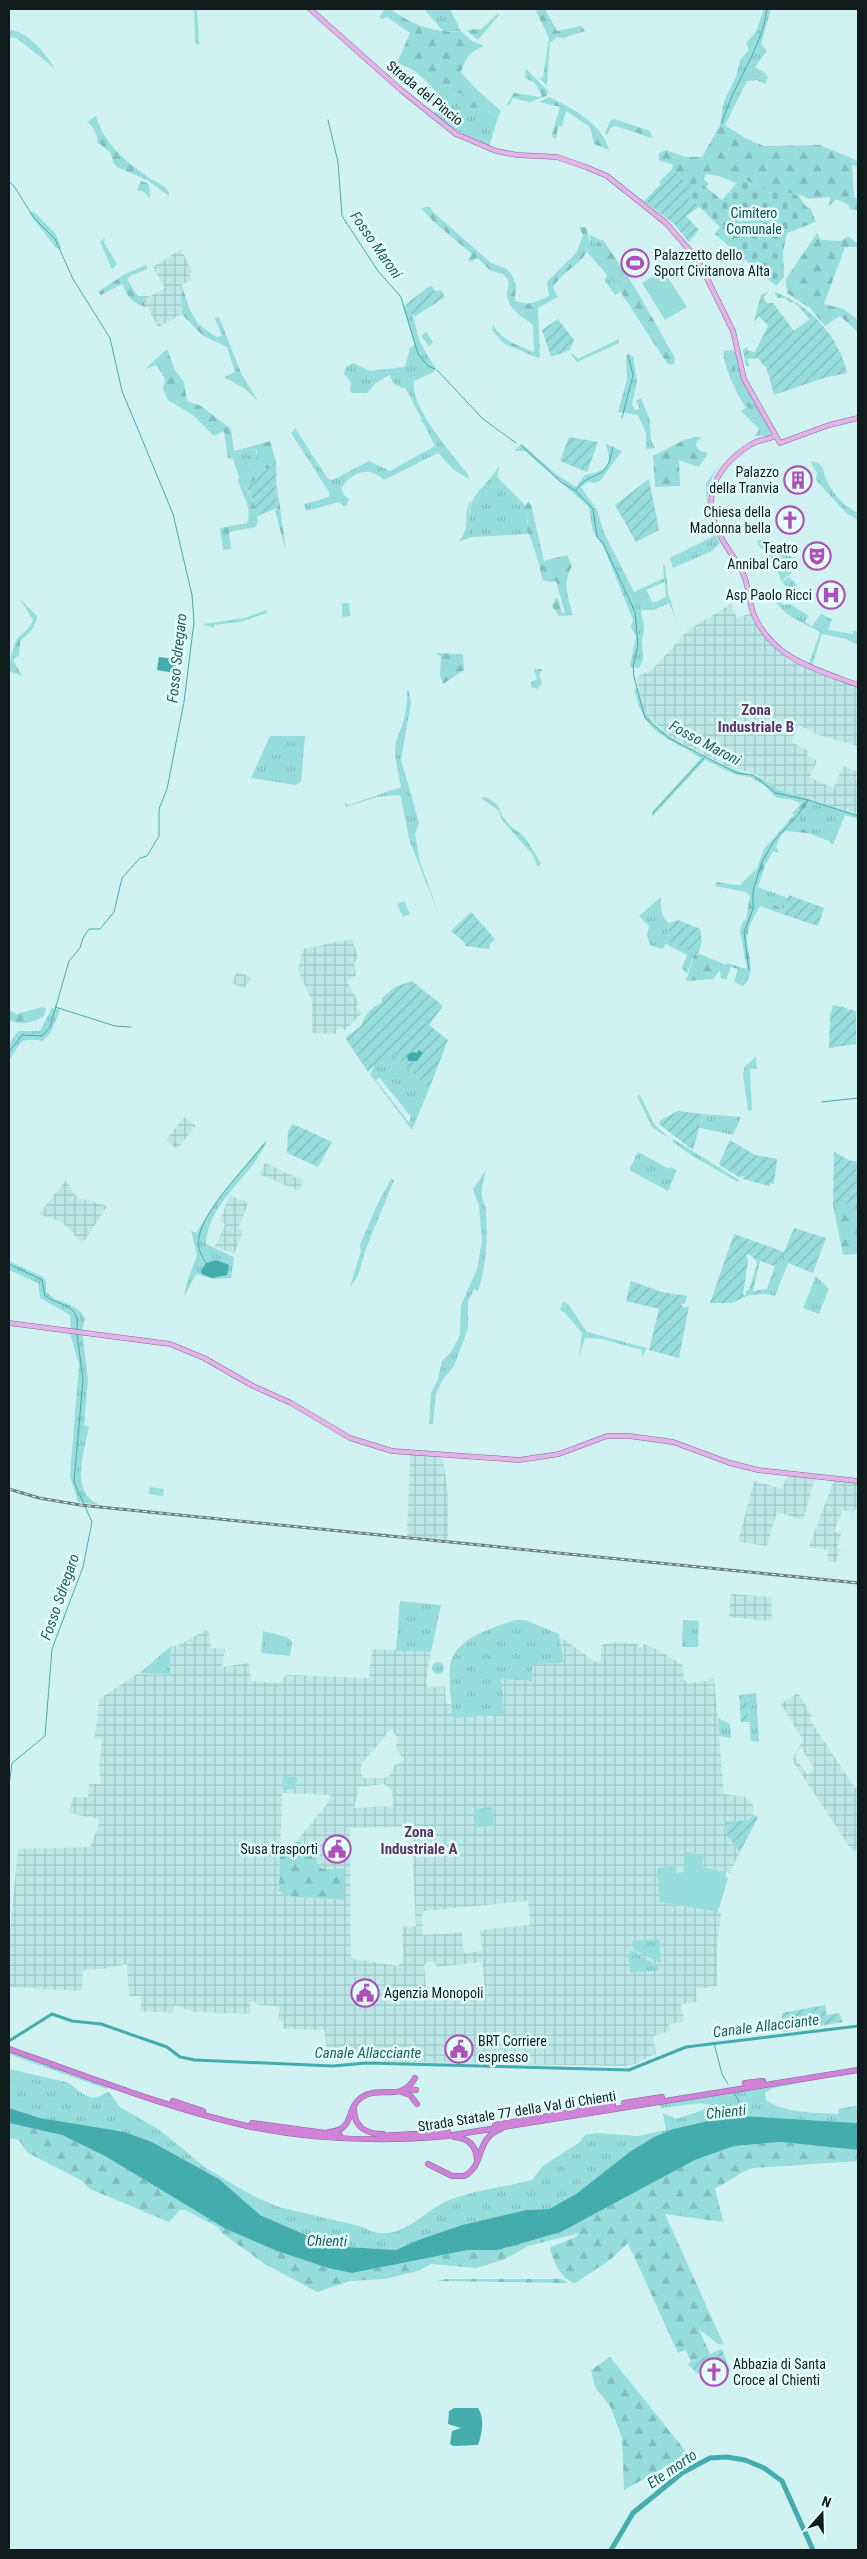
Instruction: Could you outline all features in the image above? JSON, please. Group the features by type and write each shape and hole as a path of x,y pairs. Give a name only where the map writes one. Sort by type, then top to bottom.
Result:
{"highway":[{"name":"Strada Statale 77 della Val di Chienti","path":"9,2048 212,2117 261,2129 330,2138 409,2139 454,2135 563,2118 661,2099 858,2068"},
{"path":"275,2127 336,2131 346,2125 355,2104 362,2097 371,2093 405,2091 415,2078"},
{"name":"Strada Statale 77 della Val di Chienti","path":"115,2084 213,2114 275,2127 344,2136 433,2134 644,2102"},
{"path":"405,2091 416,2104"},
{"path":"355,2104 355,2121 362,2129 368,2132 433,2134"},
{"path":"428,2166 452,2176 461,2177 472,2171 483,2143 494,2132 563,2118"},
{"path":"409,2139 460,2138 473,2146 477,2162"}],"main road":[{"name":"Strada del Pincio","path":"310,9 432,116 456,134 496,151 517,155 557,157 586,167 607,176 666,223 687,245 701,267 733,331 744,379 780,442 823,427 858,418"},
{"path":"775,436 754,443 725,465 713,486 713,511 717,529 749,589 753,612 757,621 783,654 808,667 858,685"},
{"path":"9,1323 83,1331 175,1345 291,1403 357,1442 392,1451 426,1452 492,1459 543,1458 572,1450 602,1437 630,1436 678,1444 719,1460 750,1468 858,1481"}],"shaded area":[{"path":"181,249 192,272 189,274 192,280 182,284 181,287 182,314 158,327 143,300 165,288 153,267"},
{"path":"731,604 737,618 751,613 772,646 791,661 858,687 858,746 816,734 799,725 791,742 809,751 807,755 817,761 810,777 819,782 834,788 843,766 858,772 855,779 858,780 858,815 777,789 768,781 755,774 726,766 670,737 647,715 642,705 636,677 652,670 688,630"},
{"path":"159,657 175,659 177,664 175,673 157,670"},
{"path":"352,939 358,957 354,964 356,975 347,981 359,1003 356,1007 362,1013 345,1030 340,1028 336,1031 336,1034 312,1033 312,1001 298,970 303,949"},
{"path":"237,971 252,978 244,988 232,983"},
{"path":"419,1050 423,1053 417,1061 408,1061 407,1055 413,1052 417,1053"},
{"path":"184,1117 196,1126 177,1149 166,1140"},
{"path":"265,1163 304,1181 299,1191 259,1174"},
{"path":"66,1180 74,1194 79,1198 107,1206 86,1239 81,1242 62,1222 39,1214"},
{"path":"230,1195 248,1203 238,1229 243,1231 234,1254 215,1247 225,1224 219,1222"},
{"path":"216,1260 229,1265 227,1275 212,1278 202,1274 201,1271 206,1263"},
{"path":"410,1454 438,1454 443,1460 448,1493 448,1540 407,1536"},
{"path":"787,1476 815,1478 803,1520 777,1512 767,1546 738,1542 754,1481 782,1489"},
{"path":"834,1479 858,1483 857,1507 853,1513 843,1510 834,1531 841,1534 837,1548 844,1550 839,1551 836,1562 827,1561 828,1550 809,1547"},
{"path":"91,1505 133,1508 132,1512 91,1508"},
{"path":"135,1508 285,1524 284,1527 159,1515 135,1512"},
{"path":"289,1524 448,1540 448,1543 288,1527"},
{"path":"452,1541 858,1581 858,1584 452,1543"},
{"path":"731,1594 771,1597 772,1618 769,1618 769,1621 729,1617"},
{"path":"208,1629 211,1648 225,1649 222,1667 249,1663 251,1681 278,1683 287,1675 369,1678 372,1649 431,1652 426,1683 428,1687 445,1686 446,1703 452,1705 452,1716 500,1679 532,1681 531,1664 564,1663 561,1637 595,1662 601,1661 601,1645 617,1642 638,1644 639,1647 643,1647 643,1644 654,1648 683,1665 684,1680 688,1683 708,1681 708,1679 714,1678 724,1794 745,1797 753,1804 753,1812 750,1820 727,1835 740,1852 730,1873 702,1867 686,1852 683,1872 676,1873 660,1902 721,1912 717,1947 717,1986 696,1989 697,2002 681,2004 684,2022 669,2024 670,2031 653,2036 656,2053 636,2064 624,2066 389,2062 338,2057 326,2049 325,2030 283,2029 283,2021 278,2021 279,2006 257,2005 256,2002 250,2002 250,2014 194,2012 174,2005 174,2013 141,2011 141,1996 129,1996 127,1964 102,1969 83,1970 82,1991 9,1987 9,1941 18,1849 90,1847 99,1819 69,1813 73,1797 88,1797 89,1784 101,1784 99,1766 102,1739 95,1738 99,1699 137,1674 170,1675 171,1646 177,1646","holes":["391,1729 397,1737 396,1750 404,1759 394,1766 389,1776 383,1778 364,1778 361,1774 362,1763","384,1784 392,1791 393,1806 354,1808 359,1787","282,1793 331,1795 328,1803 298,1839 343,1900 286,1896 279,1891","411,1827 416,1926 402,1927 403,1961 398,1966 353,1959 351,1957 350,1828","528,1901 530,1925 480,1930 482,1951 464,1953 462,1932 423,1935 422,1915 424,1911","427,1962 435,1962 436,1967 482,1962 485,1988 427,1997 424,1966"]},
{"path":"798,1693 812,1716 810,1720 855,1788 858,1785 858,1849 853,1852 792,1760 803,1740 781,1704","holes":["800,1747 815,1769 807,1774 795,1757"]},
{"path":"9,2108 40,2118 125,2132 152,2142 219,2179 260,2215 331,2246 396,2250 418,2240 462,2225 526,2210 549,2209 576,2194 631,2151 654,2137 673,2129 712,2120 742,2116 858,2123 858,2150 781,2142 734,2146 695,2160 561,2232 498,2250 468,2250 352,2273 328,2268 277,2251 226,2229 105,2156 62,2135 9,2123"},
{"path":"454,2408 478,2408 482,2416 482,2431 478,2445 453,2446 450,2444 452,2431 461,2428 448,2424 449,2411"}],"green space":[{"path":"194,9 197,9 199,44 195,43"},
{"path":"385,9 391,9 406,19 424,27 442,31 461,31 472,41 484,46 475,50 469,56 461,72 474,87 501,111 498,117 483,108 460,107 457,103 462,99 463,94 458,93 444,101 417,73 397,63 410,33 387,17 382,19 379,17"},
{"path":"424,9 450,9 461,31 443,31"},
{"path":"535,9 545,9 557,31 581,26 585,31 564,38 557,37 550,43 547,86 539,77 543,78 549,38"},
{"path":"764,9 771,9 761,44 767,51 755,67 765,73 768,78 765,84 757,80 747,81 725,125 720,125 724,101 736,77 740,60 749,50 746,43 756,32"},
{"path":"497,14 500,14 478,40 466,30 482,29"},
{"path":"9,30 16,31 29,38 46,56 54,68 18,39 13,37 9,39"},
{"path":"526,69 548,91 547,96 530,102 513,98 510,104 506,106 514,93 540,97 542,95 534,82 525,78"},
{"path":"458,93 463,94 462,99 469,106 483,108 498,117 489,147 452,128 433,114 444,101"},
{"path":"549,97 577,112 593,125 606,141 609,150 594,144 590,127 566,111 562,126 558,126 556,139 553,138 552,134 560,107 539,102"},
{"path":"96,116 105,136 118,152 133,166 166,188 169,196 147,180 117,167 113,162 111,153 97,142 98,139 92,126 87,122"},
{"path":"614,119 650,131 652,138 616,126 610,128 607,135 605,133 610,121"},
{"path":"720,125 725,125 745,138 764,146 820,145 858,161 858,167 852,165 854,197 858,200 858,211 850,209 848,205 836,199 829,206 830,197 809,199 797,194 775,192 757,186 742,177 736,183 719,176 706,174 704,179 709,184 706,187 698,181 692,188 672,169 673,165 659,160 659,153 666,150 686,157 702,157"},
{"path":"672,169 692,188 687,194 699,207 686,216 699,230 689,242 673,223 644,201 661,184 659,182"},
{"name":"Cimitero Comunale","path":"742,177 761,187 798,195 806,207 810,208 816,222 787,233 783,252 784,277 776,286 715,234 720,227 686,194 698,181 722,200"},
{"path":"141,181 149,184 150,198 144,192 137,190"},
{"path":"430,207 433,212 491,263 507,269 516,284 515,300 524,303 536,302 549,296 547,282 577,252 583,235 579,227 586,227 589,238 586,254 553,287 558,297 538,308 540,357 538,358 503,343 492,330 493,325 506,339 534,352 533,325 511,306 507,296 509,284 506,277 490,270 477,258 471,262 468,260 472,254 433,221 422,209"},
{"path":"33,211 55,233 62,249 56,248 29,213"},
{"path":"817,233 821,240 841,241 848,236 858,244 858,247 845,247 824,304 843,309 858,320 858,332 840,316 825,326 810,308 787,293 786,279"},
{"path":"588,234 602,241 595,249 620,292 615,295 605,281 607,275 587,252 590,237"},
{"path":"105,238 104,242 117,264 112,269 100,242"},
{"path":"603,240 634,286 675,358 674,364 670,365 667,363 597,256 595,249 597,243"},
{"path":"146,265 148,269 130,276 127,280 138,296 150,296 143,300 146,307 137,304 131,299 122,284 101,295 98,292 125,274"},
{"path":"663,270 687,307 665,320 642,283"},
{"path":"181,284 190,310 198,324 216,337 222,336 215,318 219,317 241,373 258,401 244,388 224,377 235,372 227,347 202,335 182,314"},
{"path":"432,286 435,291 441,290 445,297 414,317 405,305"},
{"path":"769,291 763,298 767,303 773,303 794,331 810,319 794,302 790,303 786,298 778,298 774,292 799,304 821,323 837,347 847,373 824,378 774,395 766,366 758,358 747,359 749,366 746,366 743,350 747,347 748,351 755,352 768,326 759,316 754,322 761,295"},
{"path":"402,304 407,307 413,316 421,344 436,368 434,372 414,381 414,391 418,403 434,430 468,474 469,479 454,470 438,453 384,480 379,475 373,473 361,472 356,474 345,482 341,488 344,495 349,499 347,505 343,506 339,502 306,511 304,504 329,497 329,492 291,433 295,428 328,479 333,480 369,461 390,471 435,446 424,424 420,421 422,420 406,389 395,385 389,375 376,383 367,393 352,393 350,390 351,382 344,374 346,367 353,363 370,371 405,367 410,348 415,345"},
{"path":"558,319 574,340 570,350 551,357 542,330"},
{"path":"426,332 433,342 429,346 421,336"},
{"path":"619,339 619,343 577,362 569,351 578,359"},
{"path":"167,349 175,370 184,382 187,401 201,406 231,429 234,451 270,441 276,461 268,469 264,468 253,482 245,487 257,512 256,527 229,532 231,549 223,550 220,528 247,523 248,506 238,480 239,477 256,471 257,451 254,449 235,454 233,459 228,458 224,431 214,436 193,415 168,400 163,389 165,379 157,365 145,369"},
{"path":"734,350 743,381 771,432 770,436 755,436 759,429 741,411 746,408 731,380 724,357 724,351"},
{"path":"734,350 735,371 755,411 753,413 737,393 735,383 725,363 724,351"},
{"path":"629,354 633,357 637,381 632,404 634,410 640,409 636,401 641,398 650,420 651,440 655,448 646,449 646,433 638,415 618,412 627,379 626,356"},
{"path":"569,437 598,442 587,472 560,461"},
{"path":"694,437 702,437 697,441 696,446 700,451 708,453 699,467 679,460 680,486 655,487 653,456"},
{"path":"522,444 556,474 576,487 585,475 599,471 606,466 609,458 606,444 622,451 600,481 595,483 588,482 581,487 597,510 604,533 634,592 664,578 663,565 665,565 668,593 677,622 669,603 654,610 642,610 641,614 644,624 643,659 638,668 630,667 636,636 631,627 633,620 604,548 593,531 589,507 525,451 514,451","holes":["665,582 666,597 652,602 646,590"]},
{"path":"255,449 258,459 256,471 239,477 233,459 234,454"},
{"path":"276,461 277,508 257,516 254,502 244,483 253,482 264,468 268,469"},
{"path":"810,461 818,463 823,468 827,482 835,494 845,505 858,513 858,520 845,512 816,480 817,473"},
{"path":"720,464 711,481 708,504 713,529 720,543 712,551 673,568 670,558 714,536 707,510 706,483"},
{"path":"499,467 497,477 525,505 529,534 473,537 471,504 478,492"},
{"path":"649,479 659,530 636,542 615,505"},
{"path":"277,485 286,551 275,511 277,508"},
{"path":"471,500 469,511 473,537 459,541 465,529 468,506"},
{"path":"528,502 531,505 544,561 567,555 572,566 567,578 567,584 573,615 559,616 552,606 556,598 558,599 562,613 565,613 556,581 542,580 536,555 527,531 528,521 524,508"},
{"path":"756,541 772,541 794,559 792,560 794,566 789,570 792,573 781,581 776,565 767,554 768,551 761,548"},
{"path":"781,552 791,563 784,569 774,558"},
{"path":"789,577 797,585 791,592 782,582"},
{"path":"774,597 783,605 790,604 809,616 805,622 812,626 821,614 832,619 828,630 853,634 853,631 858,631 858,645 846,639 822,634 812,665 809,664 820,632 787,614 777,604"},
{"path":"20,599 37,616 29,633 20,641 19,655 13,660 22,676 9,671 17,639 33,620"},
{"path":"342,603 349,603 350,616 342,617"},
{"path":"266,610 267,613 240,622 214,625 214,628 203,624 245,618"},
{"path":"436,653 463,654 464,670 443,684 440,675 441,656"},
{"path":"534,669 542,669 539,675 542,683 538,689 531,687 531,682 537,679"},
{"path":"638,688 644,710 653,722 686,747 725,766 762,779 777,789 858,815 858,819 845,815 833,845 829,841 796,828 798,819 807,806 803,802 777,798 764,785 750,777 736,775 705,760 652,817 652,812 701,758 666,738 650,725 644,716 634,689"},
{"path":"407,690 409,691 411,703 401,759 419,823 415,834 420,862 439,915 409,839 401,797 398,795 377,797 346,807 344,802 349,805 401,787 395,748 405,714"},
{"path":"270,736 305,736 301,782 296,785 251,778"},
{"path":"486,797 498,805 502,816 511,827 524,836 541,863 538,867 532,854 502,820 498,810 481,798"},
{"path":"803,802 808,803 796,827 815,834 786,831 781,835 776,847 779,853 773,851 765,865 756,894 759,899 784,909 782,914 760,906 751,922 747,939 751,966 748,980 743,986 734,982 738,969 731,967 726,980 721,978 720,971 713,979 686,981 695,952 726,965 727,963 747,969 740,931 743,921 746,920 750,896 746,892 715,886 716,882 750,887 764,849"},
{"path":"756,869 750,888 739,886"},
{"path":"758,887 788,898 784,909 758,899 756,894"},
{"path":"789,895 824,908 818,926 782,914"},
{"path":"661,897 663,915 669,923 668,941 695,952 687,974 682,968 687,955 666,944 662,949 650,945 647,935 649,926 639,916"},
{"path":"404,901 410,914 403,917 397,904"},
{"path":"471,912 495,939 490,944 489,949 465,946 465,943 451,931"},
{"path":"678,920 700,929 702,941 698,954 668,941 669,923"},
{"path":"412,981 443,1006 429,1025 448,1040 429,1089 389,1050 368,1072 345,1038 362,1025 369,1011 382,1003 382,998 395,987"},
{"path":"833,1005 847,1008 848,1011 849,1009 856,1011 856,1044 829,1048 830,1017"},
{"path":"43,1007 46,1009 44,1016 36,1020 22,1023 9,1020 9,1010 16,1014"},
{"path":"52,1008 60,1010 51,1032 43,1041 28,1040 21,1042 9,1060 10,1044 16,1034 19,1031 40,1031"},
{"path":"389,1050 429,1089 412,1130 370,1074 374,1067 372,1065","holes":["380,1078 411,1117 409,1123 376,1080"]},
{"path":"756,1057 757,1069 750,1069 752,1110 748,1111 743,1075 745,1066"},
{"path":"640,1095 654,1124 669,1138 650,1126 637,1096"},
{"path":"678,1111 703,1114 693,1150 659,1124 661,1120"},
{"path":"703,1114 741,1117 733,1135 700,1128"},
{"path":"293,1124 332,1142 318,1167 287,1153 288,1131"},
{"path":"673,1139 739,1180 738,1182 691,1155 673,1142"},
{"path":"730,1140 755,1155 777,1159 774,1184 770,1183 770,1186 743,1179 744,1176 739,1177 719,1164"},
{"path":"263,1144 265,1145 258,1158 221,1204 208,1229 206,1244 234,1257 231,1278 213,1279 196,1274 184,1297 186,1285 197,1255 191,1230 196,1233 220,1196"},
{"path":"638,1152 669,1169 670,1167 677,1170 668,1191 629,1170"},
{"path":"834,1152 851,1161 858,1161 858,1202 833,1205"},
{"path":"486,1170 482,1194 486,1207 487,1230 484,1269 478,1291 474,1289 468,1302 468,1328 454,1366 442,1381 436,1394 433,1424 429,1424 431,1393 438,1379 442,1361 451,1352 460,1335 461,1305 477,1269 482,1241 479,1205 473,1189"},
{"path":"391,1179 394,1180 365,1251 358,1276 350,1287 361,1251 360,1245 378,1203"},
{"path":"858,1202 858,1254 843,1255 833,1205"},
{"path":"794,1228 826,1238 813,1273 788,1263 784,1253 768,1294 749,1295 732,1303 710,1303 734,1234 784,1252","holes":["749,1254 756,1260 757,1264 749,1290 746,1291 746,1295 743,1295 748,1260 746,1255","760,1261 775,1266 767,1289 753,1291"]},
{"path":"784,1252 788,1263 775,1296 768,1294"},
{"path":"9,1261 43,1277 46,1281 46,1292 77,1309 85,1318 82,1331 88,1379 84,1425 89,1427 81,1471 84,1491 90,1499 100,1505 78,1502 70,1476 79,1364 71,1337 70,1315 40,1298 38,1283 9,1270"},
{"path":"816,1276 829,1289 819,1314 803,1308"},
{"path":"631,1281 662,1292 687,1296 685,1303 681,1304 684,1308 689,1306 679,1358 649,1350 659,1309 626,1301"},
{"path":"563,1301 568,1304 587,1332 647,1348 642,1357 642,1350 602,1339 585,1338 579,1358 582,1333 566,1314 560,1310"},
{"path":"150,1487 164,1489 163,1496 149,1494"},
{"path":"400,1601 441,1605 431,1652 396,1651"},
{"path":"515,1620 525,1620 559,1634 564,1663 532,1664 532,1681 501,1679 504,1714 454,1718 452,1716 449,1679 453,1656 467,1641 486,1631"},
{"path":"683,1620 699,1621 698,1647 682,1647"},
{"path":"263,1631 287,1637 292,1642 290,1656 261,1653"},
{"path":"171,1646 170,1675 140,1673"},
{"path":"438,1662 444,1668 438,1674 432,1668"},
{"path":"756,1693 759,1742 751,1741 747,1694"},
{"path":"747,1694 749,1722 741,1722 739,1695"},
{"path":"718,1718 730,1724 731,1738 719,1736"},
{"path":"283,1776 297,1777 296,1789 282,1789"},
{"path":"493,1807 494,1826 475,1827 474,1809"},
{"path":"752,1814 758,1817 740,1852 727,1835 726,1822 750,1820"},
{"path":"299,1840 322,1869 344,1869 344,1900 286,1896 279,1891 280,1854"},
{"path":"685,1852 704,1855 702,1867 726,1872 726,1877 728,1878 718,1912 660,1902 657,1868 675,1866 676,1873 683,1872"},
{"path":"659,1939 661,1963 633,1949 632,1941"},
{"path":"632,1951 658,1966 659,1970 630,1973 628,1954"},
{"path":"825,2005 827,2015 839,2013 843,2022 783,2032 782,2013"},
{"path":"9,2051 108,2085 107,2089 19,2058 9,2054"},
{"path":"9,2069 66,2082 84,2095 92,2097 109,2092 120,2107 161,2131 206,2168 253,2196 279,2207 363,2227 375,2232 387,2233 409,2226 449,2200 532,2180 543,2166 580,2142 585,2135 596,2133 638,2136 666,2130 663,2113 676,2119 700,2111 710,2105 701,2103 661,2108 659,2104 833,2076 773,2088 765,2093 766,2100 774,2105 791,2110 838,2114 839,2109 858,2105 858,2123 742,2116 711,2120 673,2129 654,2137 631,2151 576,2194 549,2209 526,2210 462,2225 418,2240 396,2250 331,2246 260,2215 219,2179 152,2142 125,2132 39,2118 9,2108"},
{"path":"9,2123 62,2135 105,2156 226,2229 277,2251 328,2268 352,2273 468,2250 498,2250 561,2232 695,2160 734,2146 781,2142 858,2150 858,2161 753,2168 748,2170 715,2188 723,2222 665,2214 724,2345 718,2344 699,2329 710,2354 691,2362 686,2350 678,2353 628,2243 610,2260 575,2283 566,2278 558,2269 550,2247 576,2237 579,2233 528,2246 503,2260 476,2268 431,2264 418,2271 385,2279 350,2281 317,2292 265,2264 223,2234 218,2227 185,2210 180,2210 169,2222 90,2189 81,2180 28,2153 19,2140 9,2138"},
{"path":"446,2279 562,2279 567,2283 437,2281"},
{"path":"722,2349 730,2371 727,2373 716,2362 705,2372 702,2370 698,2374 687,2364"},
{"path":"610,2357 688,2454 624,2490 622,2438 610,2406 595,2387 591,2370"}],"waterway":[{"path":"722,123 759,38 767,9"},
{"name":"Fosso Maroni","path":"328,120 338,162 342,216 378,271 401,297 418,354 428,366 435,369"},
{"name":"Fosso Sdregaro","path":"9,182 14,186 34,218 55,239 73,279 110,338 122,391 173,514 192,595 194,622 184,702 167,789 159,809 159,836 147,856 140,858 122,878 114,912 100,929 89,929 83,938 80,948 69,961 50,1027 42,1036 22,1035 9,1052"},
{"path":"622,418 633,375 628,355"},
{"name":"Fosso Maroni","path":"437,370 483,419 516,443"},
{"name":"Fosso Maroni","path":"521,445 561,482 576,491 593,509 597,537 603,543 635,612 638,645 633,666 634,677 645,718 669,738 737,773 753,775 776,793 808,800 858,816"},
{"path":"576,490 582,483 602,472 607,467 613,447"},
{"path":"653,813 704,758"},
{"path":"749,970 744,932 753,909 753,891 762,862 774,841 797,816 808,800"},
{"path":"55,1007 115,1026 131,1027"},
{"path":"822,1102 858,1098"},
{"path":"206,1263 200,1252 199,1245 200,1233 204,1222 219,1198 266,1142"},
{"name":"Fosso Sdregaro","path":"9,1264 42,1280 45,1296 73,1310 76,1315 77,1329"},
{"name":"Fosso Sdregaro","path":"9,1786 12,1763 45,1736 52,1649 83,1567 92,1522 74,1482 83,1380 77,1333"},
{"name":"Canale Allacciante","path":"9,2041 52,2014 72,2021 101,2024 167,2047 180,2057 195,2060 333,2066 366,2063 629,2070 686,2047 858,2026"},
{"path":"714,2043 722,2074 728,2084"},
{"name":"Chienti","path":"734,2093 742,2107 741,2117"},
{"name":"Ete morto","path":"611,2550 633,2513 682,2473 710,2458 727,2457 745,2460 764,2468 782,2481 813,2550"}],"railway":[{"path":"9,1489 39,1498 80,1505 858,1583"}],"place":[{"name":"Palazzetto dello Sport Civitanova Alta","path":"635,263"},
{"name":"Palazzo della Tranvia","path":"798,480"},
{"name":"Chiesa della Madonna bella","path":"790,520"},
{"name":"Teatro Annibal Caro","path":"817,556"},
{"name":"Asp Paolo Ricci","path":"831,595"},
{"name":"Susa trasporti","path":"337,1849"},
{"name":"Agenzia Monopoli","path":"365,1993"},
{"name":"BRT Corriere espresso","path":"459,2049"},
{"name":"Abbazia di Santa Croce al Chienti","path":"714,2372"}],"district":[{"name":"Zona Industriale B","path":"756,718"},
{"name":"Zona Industriale A","path":"419,1840"}]}
